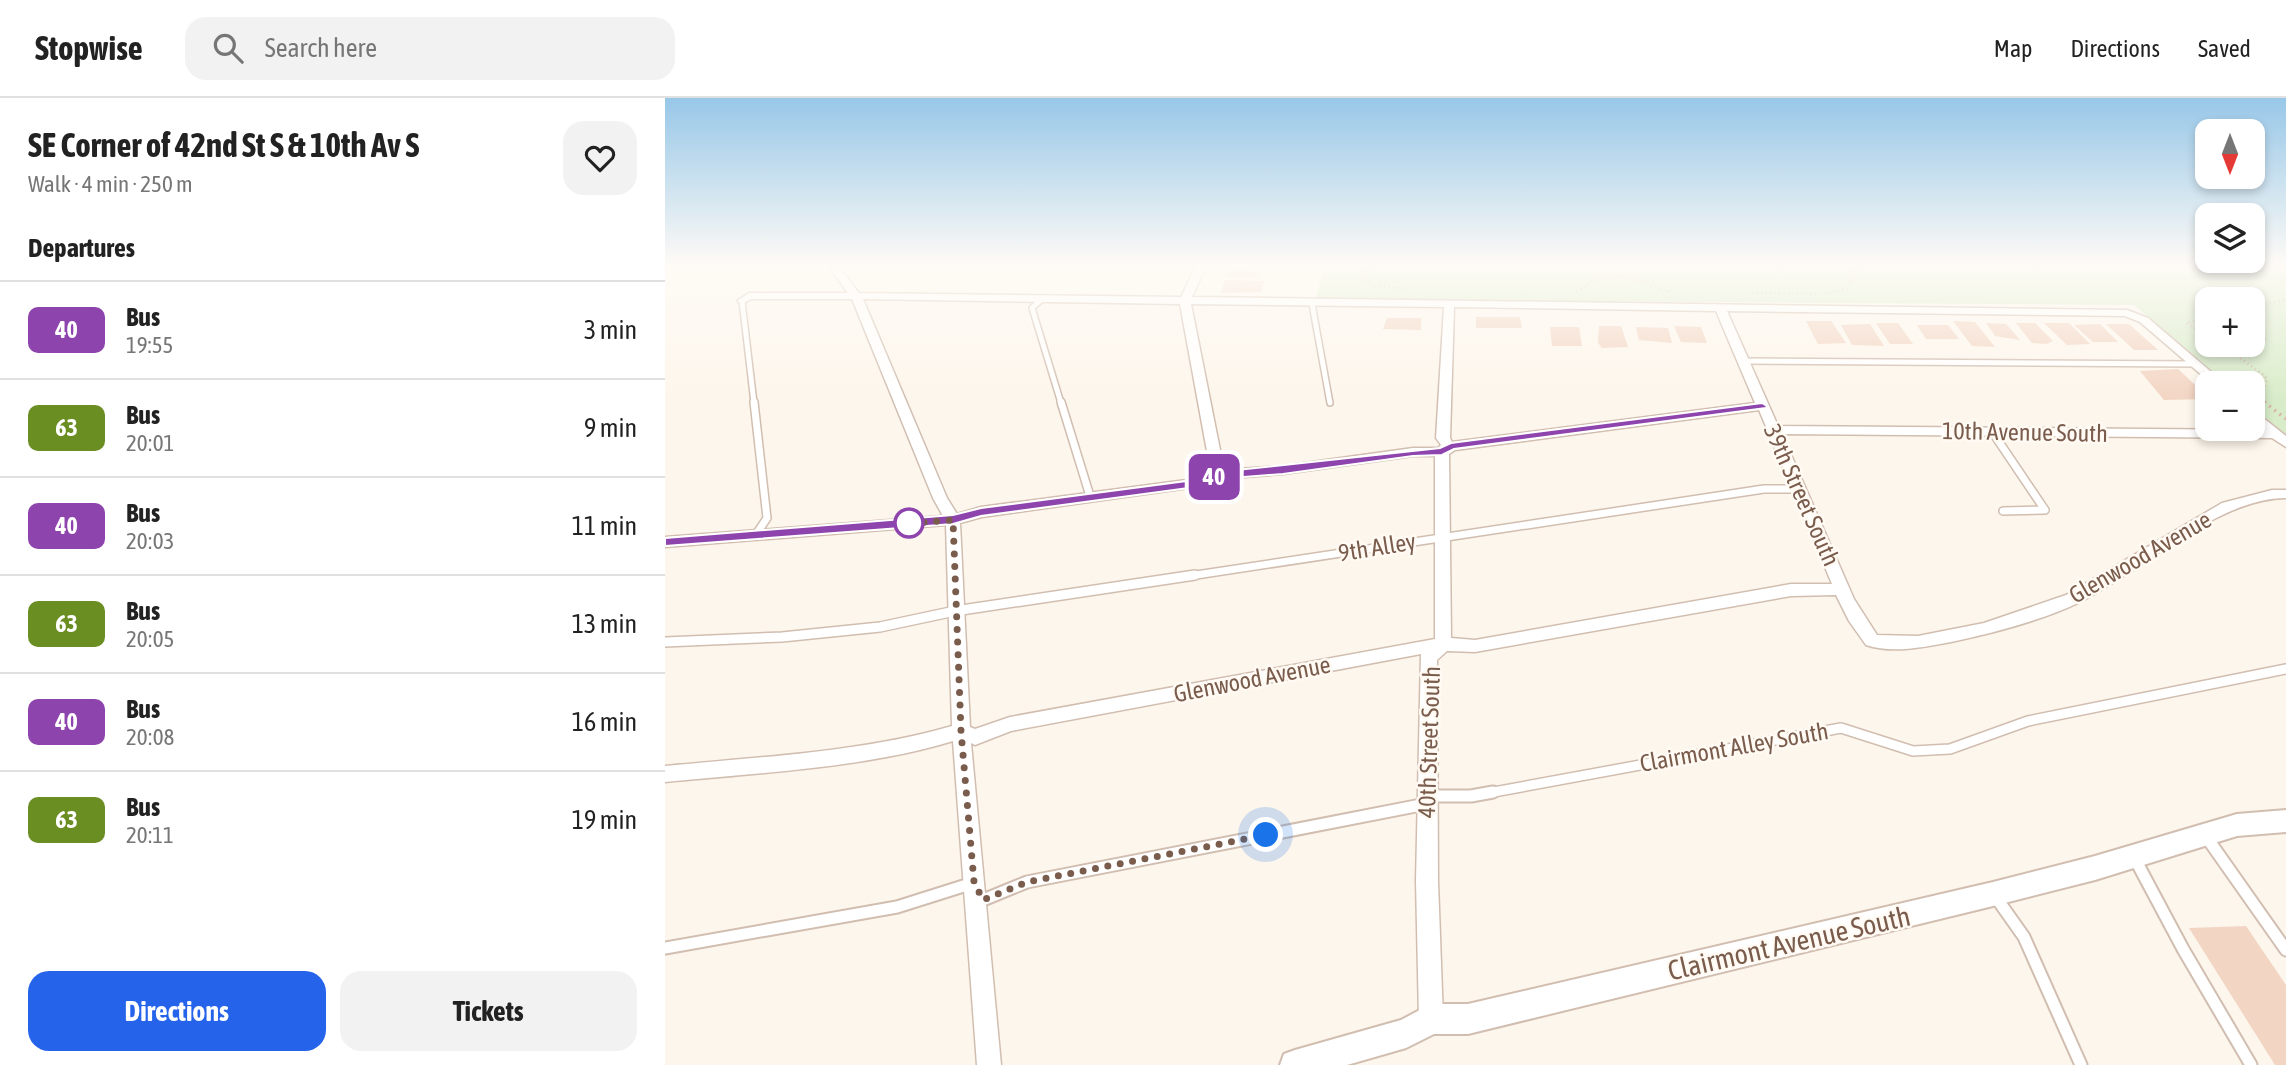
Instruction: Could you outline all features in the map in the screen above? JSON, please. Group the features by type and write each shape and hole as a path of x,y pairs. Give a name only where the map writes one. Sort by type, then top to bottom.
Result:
{"street":[{"path":"861,309 940,498 953,520 961,731 989,1065"},
{"path":"1186,309 1218,475"},
{"name":"40th Street South","path":"1431,1019 1426,804 1428,658 1443,644 1442,452 1448,445 1443,438 1450,309"},
{"name":"39th Street South","path":"1720,309 1775,430 1841,589 1858,624 1872,640"},
{"path":"1812,309 2127,313 2144,320 2204,371"},
{"path":"665,542 953,520 981,512 1196,483 1218,475 1283,470 1413,452 1442,452 1451,446 1762,406"},
{"path":"2265,424 2281,438"},
{"name":"10th Avenue South","path":"1775,430 2281,438"},
{"name":"Glenwood Avenue","path":"1872,640 1918,642 1971,631 2072,599 2227,506 2272,494 2286,494"},
{"name":"Glenwood Avenue","path":"665,774 802,760 921,743 961,731 975,737 1010,724 1443,644 1475,646 1791,590 1841,589"},
{"name":"Clairmont Avenue South","path":"1295,1065 1406,1033 1431,1019 1468,1019 1993,894 2237,825 2286,821"}],"lane":[{"path":"743,309 767,518 755,536"},
{"path":"1032,309 1090,496"},
{"path":"1314,309 1330,404"},
{"path":"1743,361 2196,364"},
{"path":"1993,433 2045,510 2003,511"},
{"name":"9th Alley","path":"665,642 782,638 880,627 955,611 1444,536 1764,489 1798,489"},
{"name":"Clairmont Alley South","path":"974,882 983,900 1027,882 1426,804 1433,796 1471,796 1841,727 1913,751 1950,749 2028,721 2286,669"},
{"path":"2205,835 2284,945"},
{"path":"2133,856 2183,949 2251,1065"},
{"path":"665,948 897,907 974,882"},
{"path":"1993,894 2024,937 2081,1065"}],"path":[{"path":"2195,320 2186,323 2195,329"},
{"path":"2239,357 2265,376 2267,380 2262,394 2264,402 2286,419"}],"green space":[{"path":"2139,309 2195,309 2195,357"},
{"path":"2265,309 2286,309 2286,435 2265,417 2265,371 2212,371 2195,357 2265,357"}],"building":[{"path":"1476,317 1520,317 1522,328 1476,328"},
{"path":"1387,318 1421,318 1421,330 1383,329"},
{"path":"1806,321 1831,321 1846,343 1818,344"},
{"path":"1953,321 1975,322 1995,347 1972,346"},
{"path":"1876,323 1898,323 1913,344 1890,344"},
{"path":"1986,323 2006,324 2020,340 1995,336"},
{"path":"2016,323 2035,323 2053,341 2047,344 2032,343"},
{"path":"2044,323 2069,323 2090,344 2067,345"},
{"path":"1870,324 1884,346 1852,345 1841,325"},
{"path":"2100,324 2118,342 2093,342 2074,325"},
{"path":"2106,324 2129,324 2158,350 2134,350"},
{"path":"1917,325 1948,325 1959,339 1926,339"},
{"path":"1599,326 1621,326 1628,347 1602,348 1598,343"},
{"path":"1674,326 1701,327 1707,343 1681,342"},
{"path":"1550,327 1579,327 1582,346 1552,346"},
{"path":"1636,327 1668,328 1672,343 1639,340"},
{"path":"2178,369 2195,385 2195,399 2164,400 2140,371"},
{"path":"2246,926 2286,985 2286,1065 2275,1065 2189,928"}],"bus line":[{"name":"40","path":"665,542 953,520 981,512 1196,483 1218,475 1283,470 1413,452 1442,452 1451,446 1762,406"}],"route":[{"path":"909,523 904,524 953,520 961,731 974,882 983,900 1027,882 1266,835"}]}
